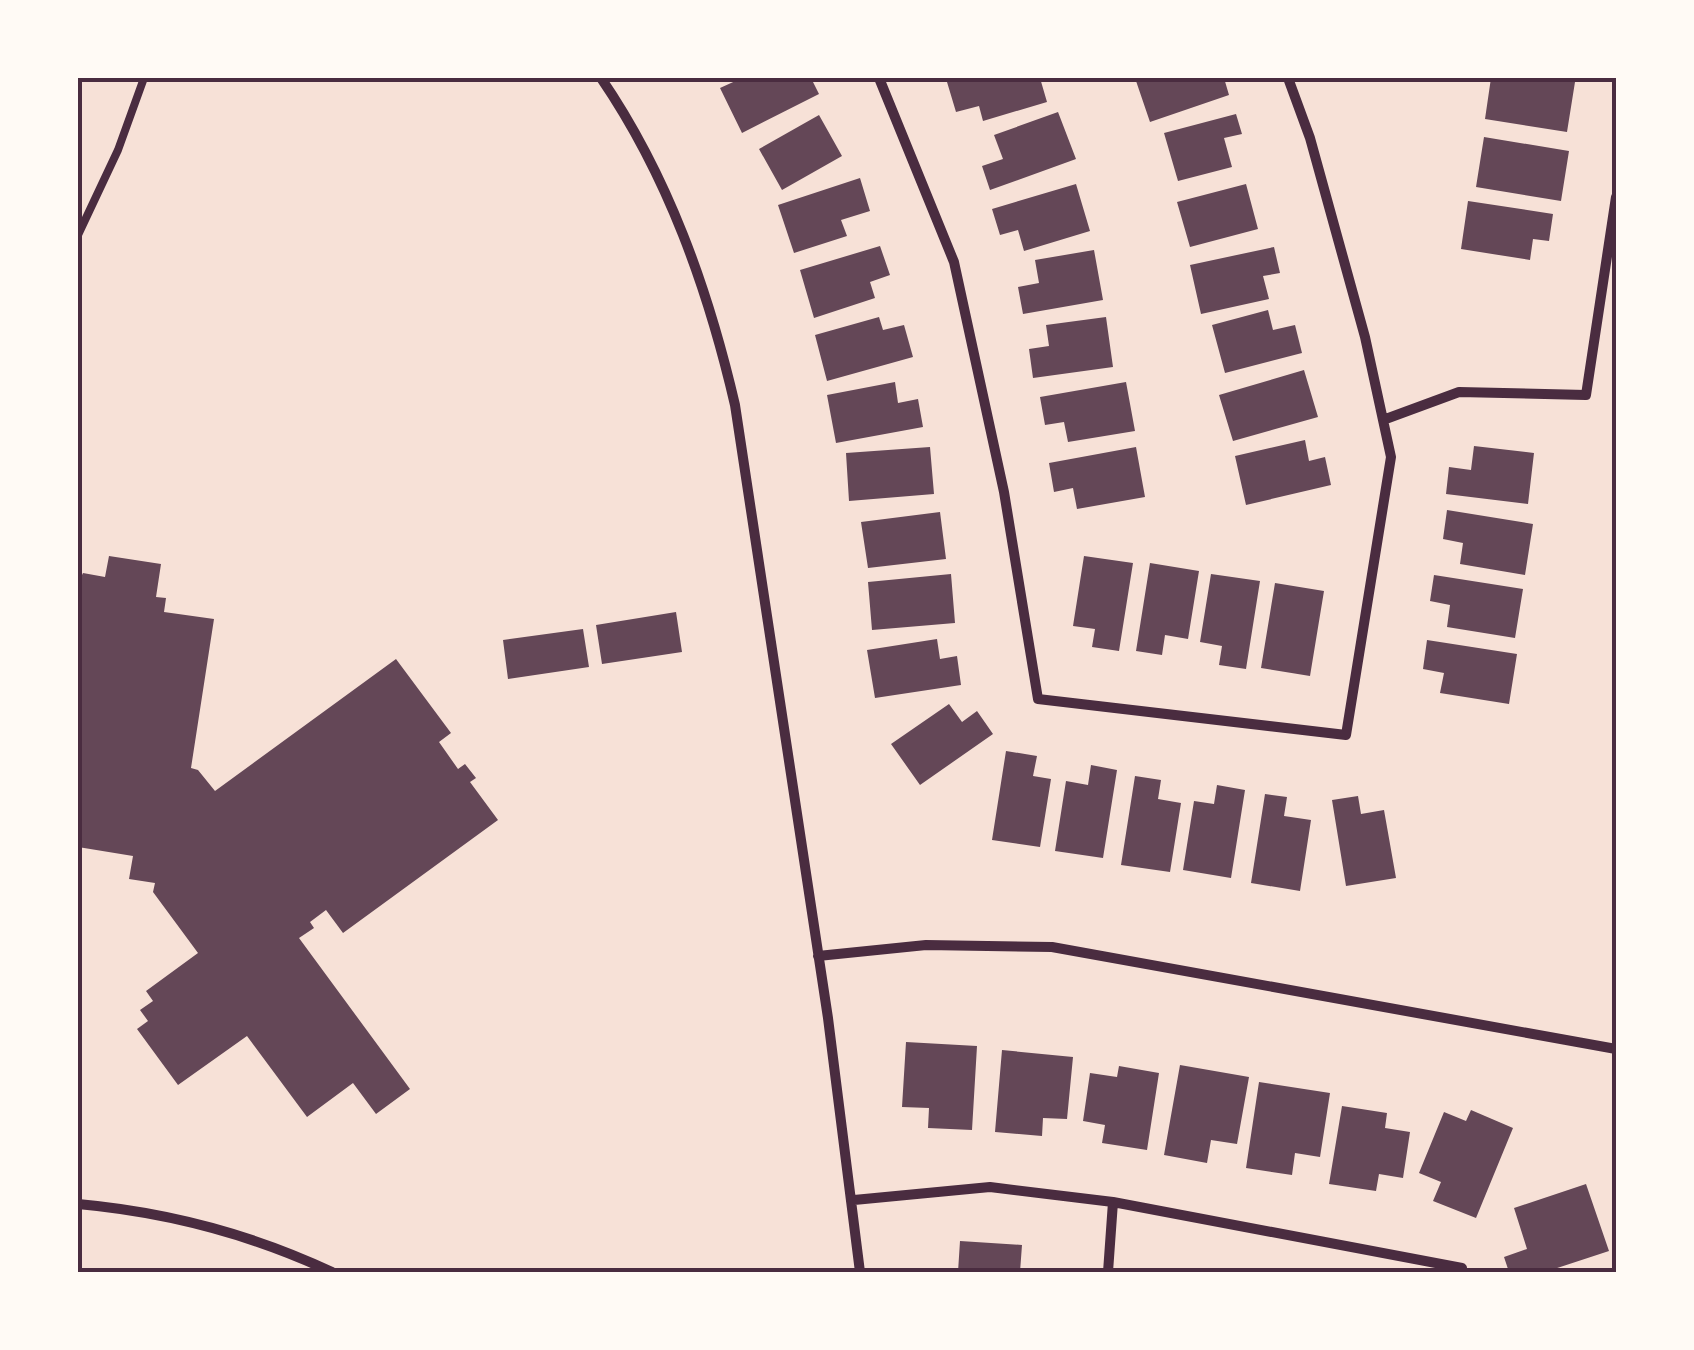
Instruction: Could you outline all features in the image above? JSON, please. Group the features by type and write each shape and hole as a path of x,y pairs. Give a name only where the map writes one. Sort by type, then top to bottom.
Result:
{"street":[{"path":"601,78 672,208 719,337 742,448 854,1200 860,1272"},
{"path":"879,78 954,262 1004,492 1038,699 1346,735 1391,457 1310,138 1288,78"},
{"path":"1383,420 1459,392 1586,395 1616,197"},
{"path":"818,956 926,945 1052,948 1616,1049"},
{"path":"854,1200 990,1187 1113,1202 1461,1270"},
{"path":"1108,1272 1113,1202"},
{"path":"78,1204 199,1223 332,1272"}],"lane":[{"path":"78,235 118,150 144,78"}],"building":[{"path":"742,78 811,78 819,94 742,133 720,88"},
{"path":"961,78 1040,78 1047,102 983,121 979,106 956,112 947,82"},
{"path":"1135,78 1224,78 1229,95 1150,122"},
{"path":"1491,78 1575,82 1567,132 1485,119"},
{"path":"1058,112 1076,159 990,190 982,166 1003,159 994,135"},
{"path":"1236,114 1242,134 1224,138 1232,167 1178,181 1164,133"},
{"path":"819,115 842,156 782,190 759,149"},
{"path":"1484,137 1569,151 1561,201 1476,187"},
{"path":"860,178 870,211 841,220 847,236 794,253 778,205"},
{"path":"1076,184 1090,231 1024,251 1018,230 1000,235 992,209"},
{"path":"1246,184 1258,229 1190,247 1177,202"},
{"path":"1468,201 1553,214 1549,241 1533,239 1530,260 1461,249"},
{"path":"880,246 890,275 870,282 875,298 814,318 800,270"},
{"path":"1274,247 1280,273 1263,276 1269,299 1201,314 1190,265"},
{"path":"1094,250 1103,300 1023,314 1018,287 1039,283 1035,260"},
{"path":"1268,310 1273,330 1295,325 1302,353 1225,373 1212,325"},
{"path":"879,317 883,330 904,325 913,357 827,381 815,335"},
{"path":"1106,317 1113,367 1033,378 1029,349 1049,346 1046,325"},
{"path":"1304,370 1318,417 1233,441 1219,395"},
{"path":"895,382 898,403 918,399 923,427 836,443 827,395"},
{"path":"1126,382 1135,431 1068,442 1064,422 1045,425 1040,397"},
{"path":"1305,440 1309,461 1325,457 1331,485 1246,505 1235,456"},
{"path":"1474,446 1534,453 1528,504 1446,494 1449,467 1471,470"},
{"path":"930,447 934,494 849,501 846,453"},
{"path":"1136,447 1145,497 1077,509 1073,488 1054,492 1049,463"},
{"path":"1447,510 1533,524 1525,575 1460,564 1463,543 1443,539"},
{"path":"940,512 946,559 868,568 861,522"},
{"path":"109,556 161,564 156,597 166,598 164,612 214,619 191,768 198,770 215,791 396,659 451,733 439,742 458,769 465,764 476,778 470,782 498,820 343,933 326,910 310,922 314,928 299,938 410,1089 376,1114 353,1083 307,1117 247,1036 178,1085 137,1029 148,1021 140,1010 153,1001 146,991 198,953 153,892 155,883 129,879 133,856 78,847 78,583 83,573 105,577"},
{"path":"1084,556 1133,563 1119,651 1092,647 1095,629 1073,626"},
{"path":"1150,563 1199,571 1188,639 1165,635 1162,655 1136,651"},
{"path":"951,574 955,623 872,630 868,582"},
{"path":"1211,574 1260,581 1246,669 1219,665 1222,646 1200,642"},
{"path":"1434,575 1523,589 1515,638 1447,627 1450,605 1430,601"},
{"path":"1275,583 1324,591 1310,676 1261,668"},
{"path":"676,612 682,652 602,664 596,625"},
{"path":"583,629 589,667 508,679 503,640"},
{"path":"937,639 940,659 957,656 961,685 875,698 867,650"},
{"path":"1427,640 1517,654 1509,704 1440,693 1444,673 1423,669"},
{"path":"949,704 962,722 977,711 993,734 920,785 891,744"},
{"path":"1006,751 1037,756 1033,776 1051,779 1040,847 992,840"},
{"path":"1091,765 1117,770 1103,858 1055,851 1066,781 1088,785"},
{"path":"1135,776 1161,780 1158,799 1181,803 1170,872 1121,865"},
{"path":"1217,785 1245,790 1231,878 1183,870 1194,801 1214,804"},
{"path":"1265,794 1287,797 1284,816 1311,820 1300,891 1251,883"},
{"path":"1358,796 1361,814 1384,810 1396,878 1346,886 1332,800"},
{"path":"906,1042 977,1046 972,1130 928,1128 929,1108 902,1107"},
{"path":"1002,1050 1073,1057 1067,1119 1043,1118 1042,1136 995,1132"},
{"path":"1180,1065 1249,1077 1237,1144 1211,1140 1207,1163 1164,1155"},
{"path":"1119,1066 1159,1073 1147,1150 1102,1143 1105,1125 1083,1121 1090,1073 1117,1077"},
{"path":"1259,1082 1330,1093 1320,1157 1295,1153 1292,1175 1246,1168"},
{"path":"1342,1106 1387,1113 1385,1128 1410,1132 1403,1178 1379,1174 1376,1191 1329,1184"},
{"path":"1471,1110 1513,1128 1476,1218 1433,1201 1441,1182 1419,1173 1444,1112 1466,1121"},
{"path":"1586,1184 1609,1251 1545,1272 1509,1272 1504,1257 1527,1249 1514,1208"},
{"path":"960,1241 1022,1245 1020,1272 958,1272"}]}
